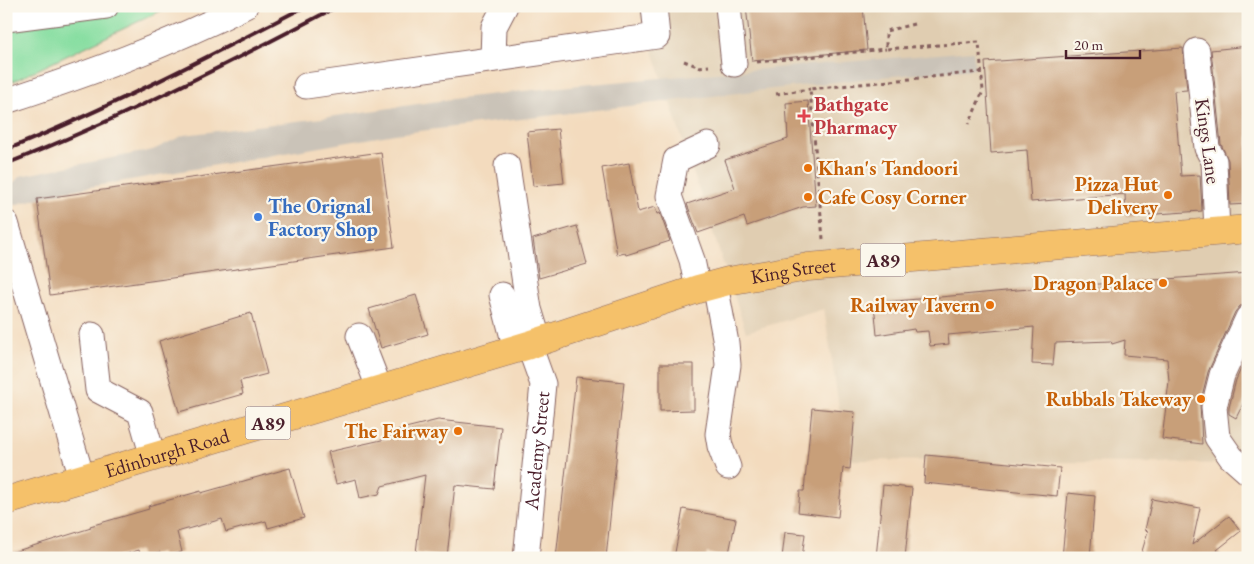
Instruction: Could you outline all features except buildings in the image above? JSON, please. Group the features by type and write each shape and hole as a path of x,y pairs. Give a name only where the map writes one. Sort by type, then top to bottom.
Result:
{"main road":[{"name":"King Street","path":"528,345 706,287 808,267 1248,229"},
{"name":"Edinburgh Road","path":"6,501 528,345"}],"street":[{"path":"6,19 106,6"},
{"path":"492,58 494,27 506,6"},
{"path":"306,86 656,36 654,6"},
{"path":"728,6 734,64"},
{"path":"6,101 65,82 170,42 227,9"},
{"name":"Kings Lane","path":"1197,51 1207,148 1214,162 1217,232"},
{"path":"708,145 676,160 669,196 692,260 706,287 726,344 728,365 718,434 720,446 728,467"},
{"path":"508,166 529,310 528,345"},
{"path":"6,223 82,478"},
{"path":"502,295 528,345"},
{"path":"1248,318 1222,375 1214,407 1217,437 1232,457 1248,472"},
{"path":"92,335 98,390 140,412 153,457"},
{"path":"359,336 380,390"},
{"name":"Academy Street","path":"526,558 543,384 528,345"}],"path":[{"path":"886,49 886,31 914,24"},
{"path":"684,61 699,67 979,42 982,91 969,124"},
{"path":"776,94 980,72"},
{"path":"810,89 825,266"}],"shaded area":[{"path":"638,6 1248,6 1248,464 847,460 824,309 746,332"},
{"path":"973,51 975,69 879,77 754,91 395,134 66,191 6,207 6,191 20,176 153,150 184,135 322,118 459,98 580,85"}],"green space":[{"path":"6,6 171,6 14,81 6,80"}],"railway":[{"path":"6,150 120,99 306,6"},
{"path":"6,164 49,147 174,90 338,6"}],"place":[{"name":"Bathgate Pharmacy","path":"804,116"},
{"name":"Khan's Tandoori","path":"808,168"},
{"name":"Pizza Hut Delivery","path":"1168,195"},
{"name":"Cafe Cosy Corner","path":"808,197"},
{"name":"The Orignal Factory Shop","path":"258,217"},
{"name":"Dragon Palace","path":"1163,283"},
{"name":"Railway Tavern","path":"990,305"},
{"name":"Rubbals Takeway","path":"1201,399"},
{"name":"The Fairway","path":"458,431"}]}
